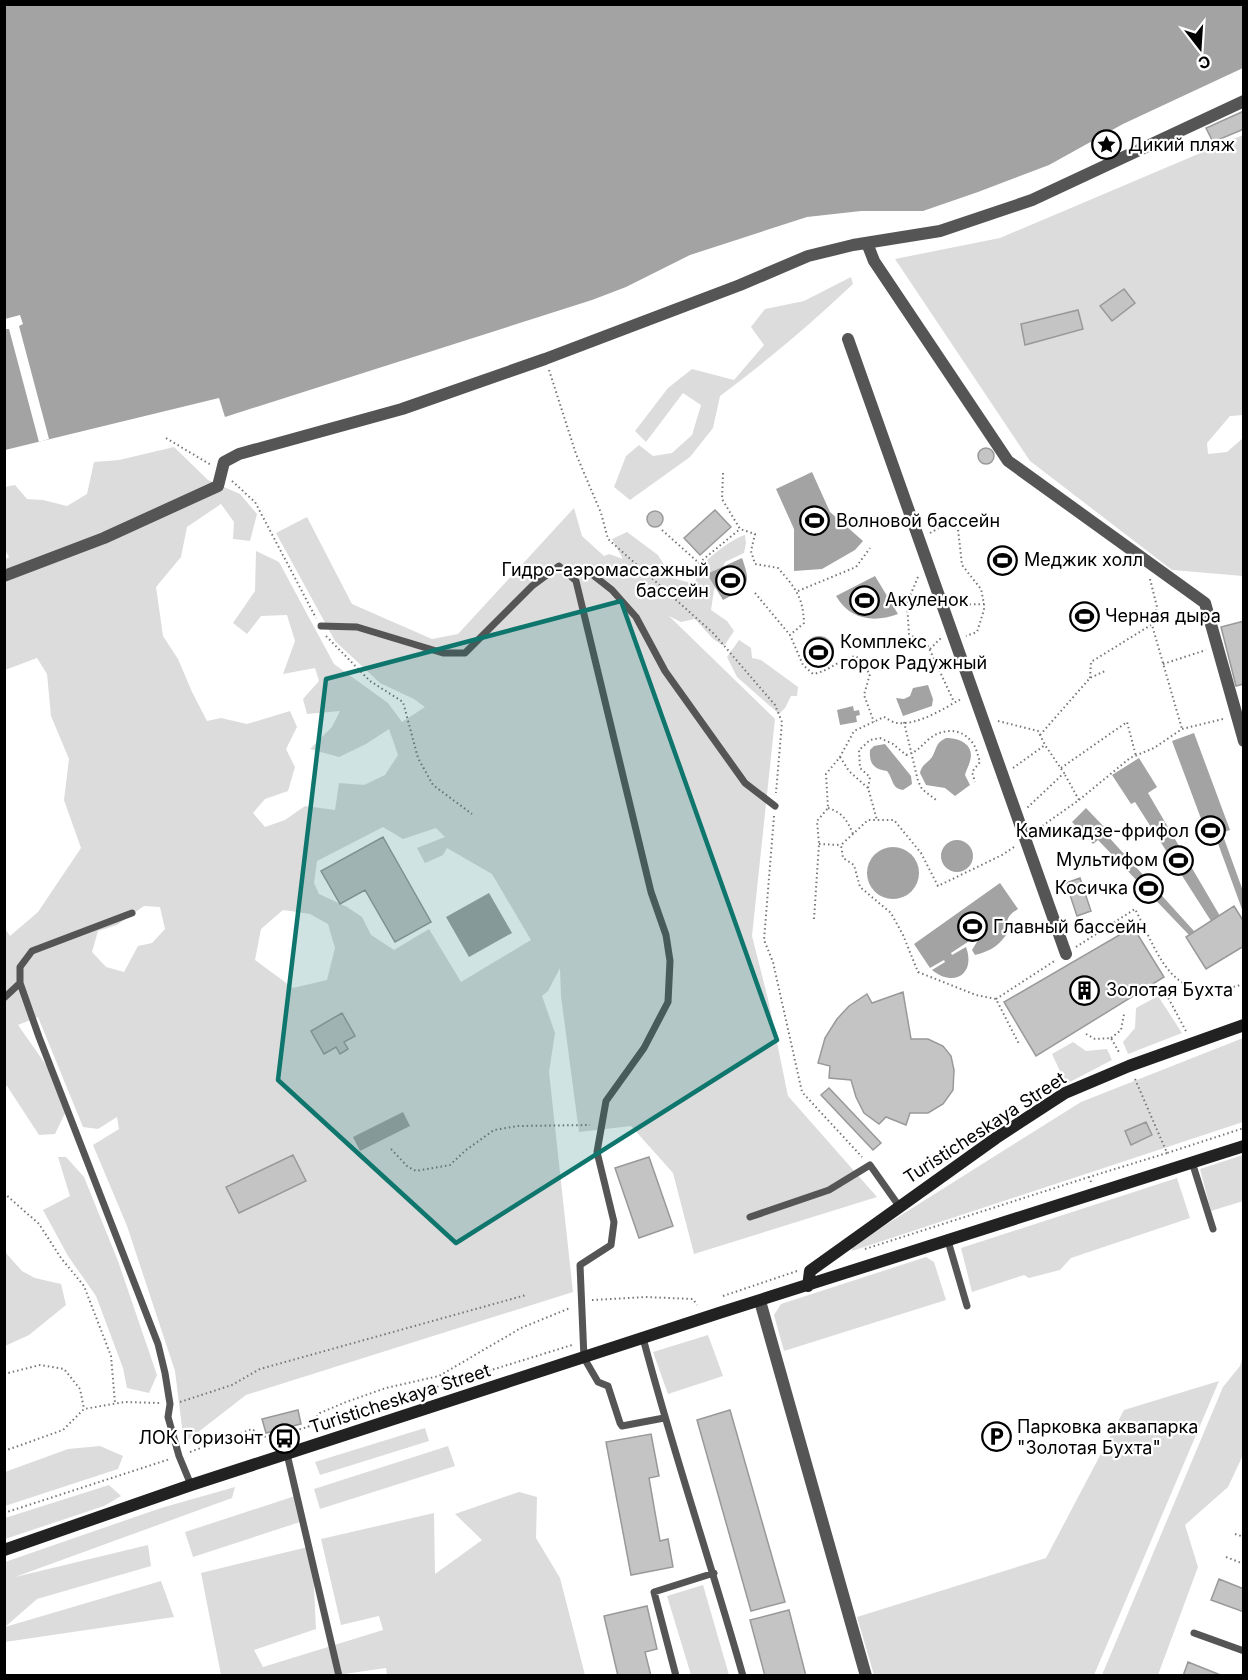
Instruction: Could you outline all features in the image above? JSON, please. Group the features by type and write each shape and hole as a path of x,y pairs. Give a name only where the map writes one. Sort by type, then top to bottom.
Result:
{"street":[{"path":"4,576 104,538 218,486 224,462 239,454 402,409 545,359 740,285 808,256 940,231 1032,200 1244,101"},
{"path":"867,243 874,261 1008,461 1205,603 1244,741"},
{"path":"848,339 1066,954"},
{"name":"Turisticheskaya Street","path":"808,1286 810,1271 996,1138 1065,1093 1129,1065 1244,1025"},
{"name":"Turisticheskaya Street","path":"4,1550 191,1485 1244,1146"},
{"path":"760,1301 866,1676"}],"lane":[{"path":"321,626 357,627 443,653 465,653 532,586 559,566 576,581 651,892 666,935 670,961 668,1002 644,1048 606,1101 597,1152 614,1222 611,1245 580,1265 583,1343 585,1358 598,1382 608,1386 622,1426 664,1418"},
{"path":"592,576 612,590 636,617 665,671 745,783 775,806"},
{"path":"132,913 32,951 20,967 20,983 158,1344 170,1404 168,1417 179,1456 191,1485"},
{"path":"4,998 20,983"},
{"path":"1192,1162 1213,1229"},
{"path":"750,1217 830,1190 870,1165 899,1206"},
{"path":"948,1241 967,1306"},
{"path":"643,1338 664,1418 714,1573 743,1676"},
{"path":"287,1454 339,1676"},
{"path":"676,1676 654,1592 714,1573"},
{"path":"1194,1633 1244,1651"}],"path":[{"path":"545,359 576,454 601,513 608,539 714,634 775,705 782,722 764,940 773,962 802,1092 870,1165"},
{"path":"723,473 722,499 740,529 755,534 751,551 755,564 778,568 798,591 803,605 804,623 790,635"},
{"path":"919,539 944,525 958,529 962,565 981,589 984,610 977,632 955,640"},
{"path":"662,530 699,563 740,529"},
{"path":"798,591 856,567 870,548"},
{"path":"926,557 907,603 909,634 928,646 954,702"},
{"path":"1146,561 1157,607 1152,625 1182,729"},
{"path":"754,593 790,635 803,665 813,674 826,672 843,658 856,656 870,674 864,695 874,722"},
{"path":"943,605 984,604"},
{"path":"1090,678 1091,662 1152,625"},
{"path":"1163,664 1217,646"},
{"path":"1040,735 1090,678 1105,671"},
{"path":"814,919 819,844 817,821 828,808 826,774 840,757 854,731 884,717 896,723 913,721 941,711 961,699 976,696"},
{"path":"819,844 841,845 868,820 894,820 921,853 938,886 1002,855 1079,800 1130,758 1154,748 1182,729 1236,715"},
{"path":"983,718 1038,731 1079,800"},
{"path":"904,722 918,781 922,789 936,800"},
{"path":"1060,768 1126,722 1136,756"},
{"path":"877,820 868,788 870,777 860,768 859,750 870,740 880,738 893,744 906,755 920,750 930,738 945,730 957,732 973,742 980,762 972,772 975,782"},
{"path":"1004,775 1045,745"},
{"path":"840,757 849,771 868,788"},
{"path":"1018,816 1064,773"},
{"path":"828,808 840,812 849,822 853,834"},
{"path":"841,845 843,858 854,866 860,887 891,913 918,972 976,995 996,999 1135,909 1166,969 1182,983 1200,991 1222,991 1244,984"},
{"path":"1164,990 1194,1042"},
{"path":"996,999 1019,1044"},
{"path":"1086,1034 1095,1039 1111,1038 1121,1030 1124,1014"},
{"path":"1111,1038 1124,1062 1129,1065 1167,1153 1244,1128"},
{"path":"391,1149 406,1166 416,1171 450,1165 494,1130 518,1126 602,1125"},
{"path":"865,1249 1089,1177"},
{"path":"4,1193 39,1224 61,1258 84,1286 111,1356 115,1403"},
{"path":"716,1299 799,1270"},
{"path":"4,1451 63,1430 84,1409 125,1402 170,1404 198,1397 232,1385 260,1369 526,1295"},
{"path":"307,1427 320,1413 386,1388 439,1376 521,1328 582,1303 599,1298 646,1297 693,1299 697,1305"},
{"path":"4,1513 252,1430 263,1437 307,1427 583,1343"},
{"path":"4,1374 40,1365 64,1369 80,1389 84,1409"},
{"path":"1235,1534 1244,1537"},
{"path":"1227,1557 1244,1564"}],"highlighted area":[{"path":"621,601 777,1040 456,1243 278,1080 326,679"}],"shaded area":[{"path":"4,5 1243,5 1243,68 1123,124 1049,165 923,211 861,211 807,217 690,255 626,287 592,300 225,417 219,398 5,450"},
{"path":"1243,135 1243,415 1230,416 1207,443 1208,454 1227,452 1243,438 1243,576 1172,570 1030,461 895,259 1000,238"},
{"path":"851,277 853,284 772,356 720,396 713,428 690,457 630,500 614,487 626,456 639,445 653,456 672,453 692,435 701,405 683,393 646,442 635,431 668,388 692,369 734,380 764,345 751,327 765,309 804,301"},
{"path":"174,447 208,480 240,494 257,514 250,541 233,539 234,522 221,504 187,527 181,557 156,587 163,636 178,659 207,721 221,718 247,724 290,711 297,727 286,749 295,767 288,791 265,799 253,813 265,827 285,820 305,806 335,810 339,783 364,785 385,775 398,755 389,729 366,744 339,757 310,749 332,727 340,711 307,714 303,699 319,681 315,668 283,674 295,641 287,615 261,616 247,634 233,623 255,591 256,551 279,562 334,664 388,703 402,722 425,707 414,699 380,683 335,641 276,533 307,517 352,604 432,639 458,634 574,508 582,536 604,556 609,554 623,559 612,539 627,532 658,555 672,578 695,584 699,570 707,560 727,544 745,535 744,553 725,562 714,590 711,610 727,621 734,631 724,646 713,639 695,619 681,622 669,616 775,719 752,936 788,1096 877,1197 694,1254 673,1173 631,1126 579,1132 561,996 560,968 548,991 542,996 555,1033 549,1072 573,1292 246,1395 184,1443 175,1371 127,1226 93,1145 119,1129 117,1117 98,1129 83,1127 38,1017 18,1025 51,1072 66,1111 55,1134 39,1135 5,1086 4,927 10,936 38,912 81,848 64,800 69,759 51,716 47,674 37,658 5,670 4,560 9,557 5,550 5,487 15,485 27,499 67,506 87,494 94,462 119,460","holes":["383,827 403,839 436,828 445,837 417,848 425,863 443,855 447,848 492,874 531,940 461,982 429,929 394,950 371,935 362,917 319,894 314,883 317,861","144,906 160,907 165,929 152,943 138,946 124,972 106,967 92,952 98,931 117,925","283,910 310,914 328,924 335,948 327,980 293,988 255,960 261,929"]},
{"name":"Волновой бассейн","path":"812,472 830,512 863,541 855,550 822,569 794,571 794,529 776,489"},
{"name":"Гидро-аэромассажный бассейн","path":"742,558 747,575 746,585 723,600 707,574"},
{"name":"Акуленок","path":"875,576 898,614 872,619 855,615 836,596"},
{"name":"Комплекс горок Радужный","path":"819,636 830,640 834,651 830,662 819,666 808,662 804,651 808,640"},
{"path":"739,640 751,648 752,658 761,660 798,687 797,696 791,696 779,714 737,677 727,657"},
{"path":"928,685 933,699 932,706 903,716 896,698 904,699 910,696 913,688"},
{"path":"853,706 854,711 859,710 860,715 856,716 857,722 840,725 837,710"},
{"path":"1194,733 1230,830 1222,833 1243,891 1243,912 1216,838 1209,840 1172,741"},
{"path":"946,738 961,741 968,747 971,755 965,775 970,785 955,796 945,788 926,785 920,773 938,744"},
{"path":"885,744 911,776 912,784 903,790 895,785 887,771 878,769 871,762 870,750 874,746"},
{"name":"Мультифом","path":"1139,758 1157,787 1148,793 1220,916 1211,921 1135,802 1131,804 1112,775"},
{"name":"Косичка","path":"1086,808 1107,830 1105,833 1194,931 1189,935 1098,840 1093,844 1072,822"},
{"path":"957,840 968,845 973,856 968,867 957,872 946,867 941,856 946,845"},
{"path":"888,847 898,847 912,854 919,873 912,892 898,899 888,899 878,895 871,888 867,878 867,868 871,858 878,851"},
{"name":"Главный бассейн","path":"1000,883 1018,909 1008,918 1008,932 1005,937 986,952 975,955 972,950 983,932 951,953 952,955 966,947 968,956 965,971 955,978 948,978 932,970 945,962 944,960 930,968 914,944"},
{"path":"489,893 512,933 469,957 446,917"},
{"path":"1158,996 1182,1033 1128,1054 1123,1042 1135,1028 1136,1008"},
{"path":"1243,1038 1243,1122 852,1251 852,1246 1081,1102"},
{"path":"1073,1042 1086,1051 1107,1049 1112,1060 1066,1084 1052,1054"},
{"path":"403,1112 410,1126 360,1151 353,1137"},
{"path":"1243,1155 1243,1201 1211,1211 1200,1169"},
{"path":"58,1157 66,1157 84,1177 118,1261 157,1375 149,1393 127,1388 123,1368 96,1296 68,1256 43,1210 70,1196"},
{"path":"1177,1178 1190,1218 1071,1258 1060,1270 1029,1278 1024,1275 972,1292 961,1248"},
{"path":"5,1252 22,1271 35,1278 61,1284 66,1305 29,1335 5,1346"},
{"path":"926,1257 934,1262 946,1300 784,1351 774,1315 781,1304"},
{"path":"708,1335 723,1376 668,1394 653,1352"},
{"path":"1243,1356 1243,1455 1228,1487 1185,1525 1198,1567 1158,1675 1102,1675 1223,1387 1240,1366"},
{"path":"1219,1381 1094,1675 874,1675 857,1617 1046,1558 1124,1410"},
{"path":"425,1428 429,1441 320,1475 315,1462"},
{"path":"100,1446 123,1456 118,1469 5,1506 5,1472 68,1449"},
{"path":"448,1446 455,1466 320,1509 314,1489"},
{"path":"109,1485 121,1496 104,1506 5,1539 5,1518"},
{"path":"235,1487 232,1498 15,1577 148,1545 151,1566 37,1599 5,1627 5,1562 161,1508"},
{"path":"519,1492 537,1497 536,1538 560,1578 585,1675 387,1676 386,1668 330,1676 221,1675 201,1573 312,1546 316,1629 254,1650 263,1667 383,1630 379,1616 341,1625 321,1539 434,1513 435,1574 482,1540 455,1514"},
{"path":"295,1496 303,1521 193,1557 185,1532"},
{"path":"161,1581 174,1617 5,1642 5,1627"},
{"path":"703,1585 729,1675 691,1675 667,1596"}],"pier":[{"path":"20,315 23,324 19,326 49,439 39,442 9,329 6,329 5,319"}],"building":[{"path":"1244,111 1244,129 1213,142 1206,128"},
{"path":"1124,289 1135,303 1112,321 1100,306"},
{"path":"1078,310 1083,329 1025,345 1021,324"},
{"path":"986,448 994,456 986,464 978,456"},
{"path":"715,510 731,527 700,555 684,538"},
{"path":"652,511 658,511 663,519 661,525 652,527 647,522 647,516"},
{"path":"1244,621 1244,684 1236,686 1221,627"},
{"path":"383,837 431,922 395,942 365,890 340,904 321,871"},
{"path":"1080,878 1091,911 1077,916 1066,883"},
{"path":"1234,906 1244,922 1244,946 1206,969 1186,937"},
{"name":"Золотая Бухта","path":"1133,927 1164,977 1036,1056 1004,1002"},
{"path":"903,992 911,1039 928,1039 943,1046 951,1056 954,1070 953,1090 943,1104 928,1113 910,1113 906,1125 886,1117 879,1124 864,1113 851,1080 829,1078 830,1066 818,1063 825,1038 849,1006 867,994 872,1003"},
{"path":"342,1013 355,1036 344,1042 348,1049 340,1054 336,1047 324,1054 311,1031"},
{"path":"829,1088 881,1143 873,1150 821,1095"},
{"path":"1146,1122 1152,1135 1131,1145 1125,1131"},
{"path":"293,1155 306,1181 239,1213 226,1187"},
{"path":"649,1157 673,1226 639,1238 615,1168"},
{"path":"298,1410 301,1424 266,1433 262,1419"},
{"path":"730,1410 785,1602 751,1611 697,1420"},
{"path":"651,1434 659,1476 649,1478 660,1541 668,1539 673,1567 631,1575 606,1442"},
{"path":"1219,1579 1244,1589 1244,1612 1211,1600"},
{"path":"647,1606 657,1649 645,1652 651,1676 618,1676 604,1616"},
{"path":"789,1610 806,1676 765,1676 750,1620"},
{"path":"1188,1662 1223,1676 1183,1676"}],"place":[{"name":"Дикий пляж","path":"1107,145"},
{"name":"Волновой бассейн","path":"815,521"},
{"name":"Меджик холл","path":"1003,560"},
{"name":"Гидро-аэромассажный бассейн","path":"730,580"},
{"name":"Акуленок","path":"864,600"},
{"name":"Черная дыра","path":"1084,616"},
{"name":"Комплекс горок Радужный","path":"819,652"},
{"name":"Камикадзе-фрифол","path":"1210,831"},
{"name":"Мультифом","path":"1179,860"},
{"name":"Косичка","path":"1149,888"},
{"name":"Главный бассейн","path":"972,927"},
{"name":"Золотая Бухта","path":"1085,990"},
{"name":"Парковка аквапарка \"Золотая Бухта\"","path":"996,1437"},
{"name":"ЛОК Горизонт","path":"284,1438"}]}
